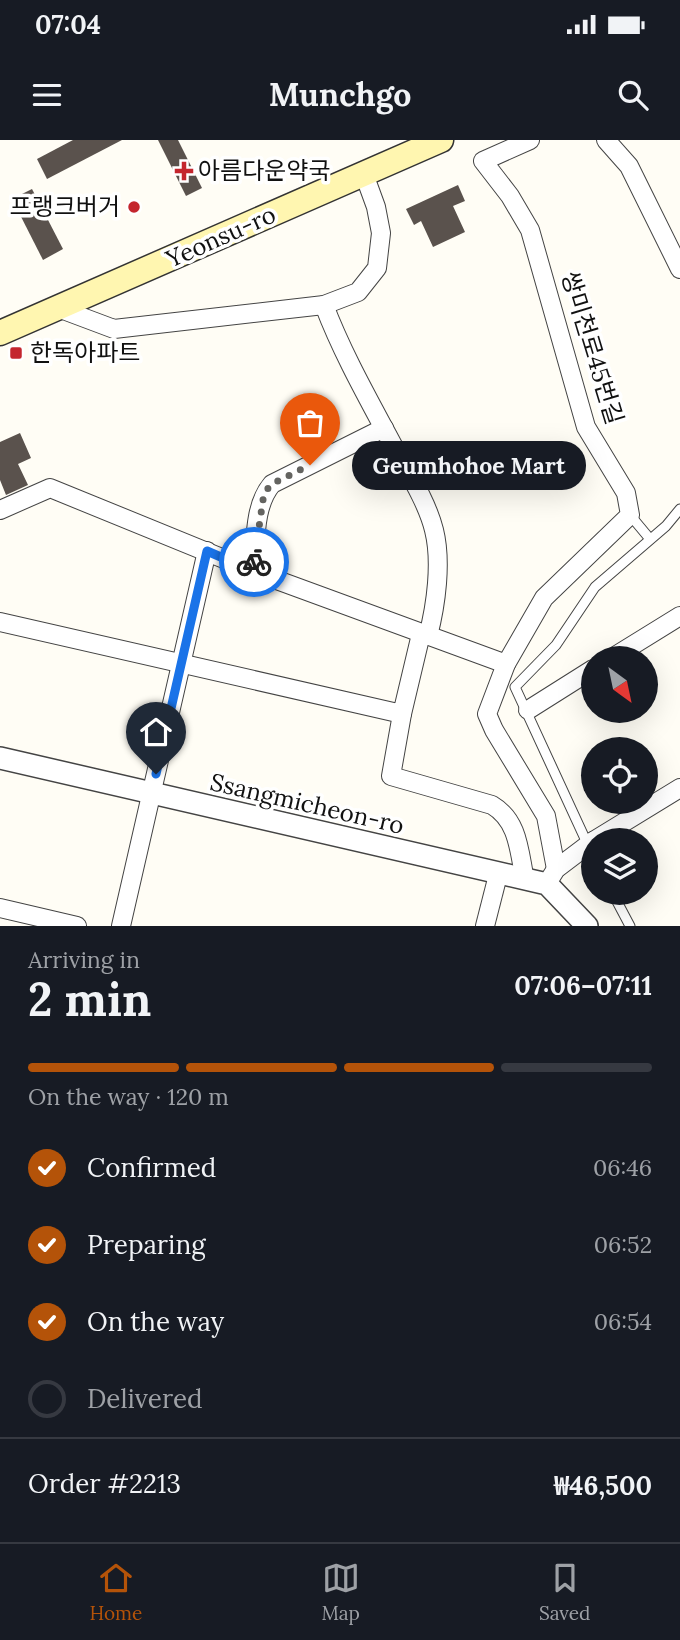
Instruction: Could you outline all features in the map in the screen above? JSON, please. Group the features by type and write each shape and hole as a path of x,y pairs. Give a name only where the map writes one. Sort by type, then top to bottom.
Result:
{"main road":[{"name":"Yeonsu-ro","path":"0,333 441,140"}],"street":[{"name":"쌍미천로45번길","path":"530,140 482,161 510,196 530,230 586,427 626,493 630,515"},
{"path":"606,140 629,166 680,269"},
{"path":"58,308 114,329 324,305 358,292 377,268 381,233 365,174"},
{"path":"324,305 336,336 418,491 434,531 436,577 433,616 402,714 391,776 492,805 504,812 516,835 525,880"},
{"path":"253,571 260,506 264,493 272,484 384,428"},
{"path":"0,510 50,488 253,571 506,664"},
{"path":"587,926 551,877 546,816 487,714 506,664 544,598 630,515"},
{"path":"121,926 207,551"},
{"path":"631,646 680,616"},
{"path":"0,622 402,714"},
{"path":"528,710 581,677"},
{"name":"Ssangmicheon-ro","path":"0,758 498,875 525,880 551,877"},
{"path":"619,828 680,788"},
{"path":"551,877 581,854"},
{"path":"485,926 498,875"},
{"path":"0,908 78,926"}],"lane":[{"path":"584,828 515,687 556,645 595,587 666,526 680,509"},
{"path":"630,515 650,539"},
{"path":"619,905 630,926"}],"building":[{"path":"73,140 122,140 47,179 37,159"},
{"path":"158,140 178,140 202,188 186,196"},
{"path":"458,185 465,201 453,206 465,232 433,247 421,221 414,225 406,209"},
{"path":"32,189 63,249 43,260 12,199"},
{"path":"20,433 31,458 18,464 28,485 6,495 0,480 0,442"}],"way so far":[{"path":"254,562 264,493 272,484 310,465"}],"place":[{"name":"아름다운약국","path":"184,171"},
{"name":"프랭크버거","path":"134,207"},
{"name":"한독아파트","path":"16,353"},
{"name":"Geumhohoe Mart","path":"310,465"}],"route":[{"path":"156,774 207,551 253,571 254,562"}]}
